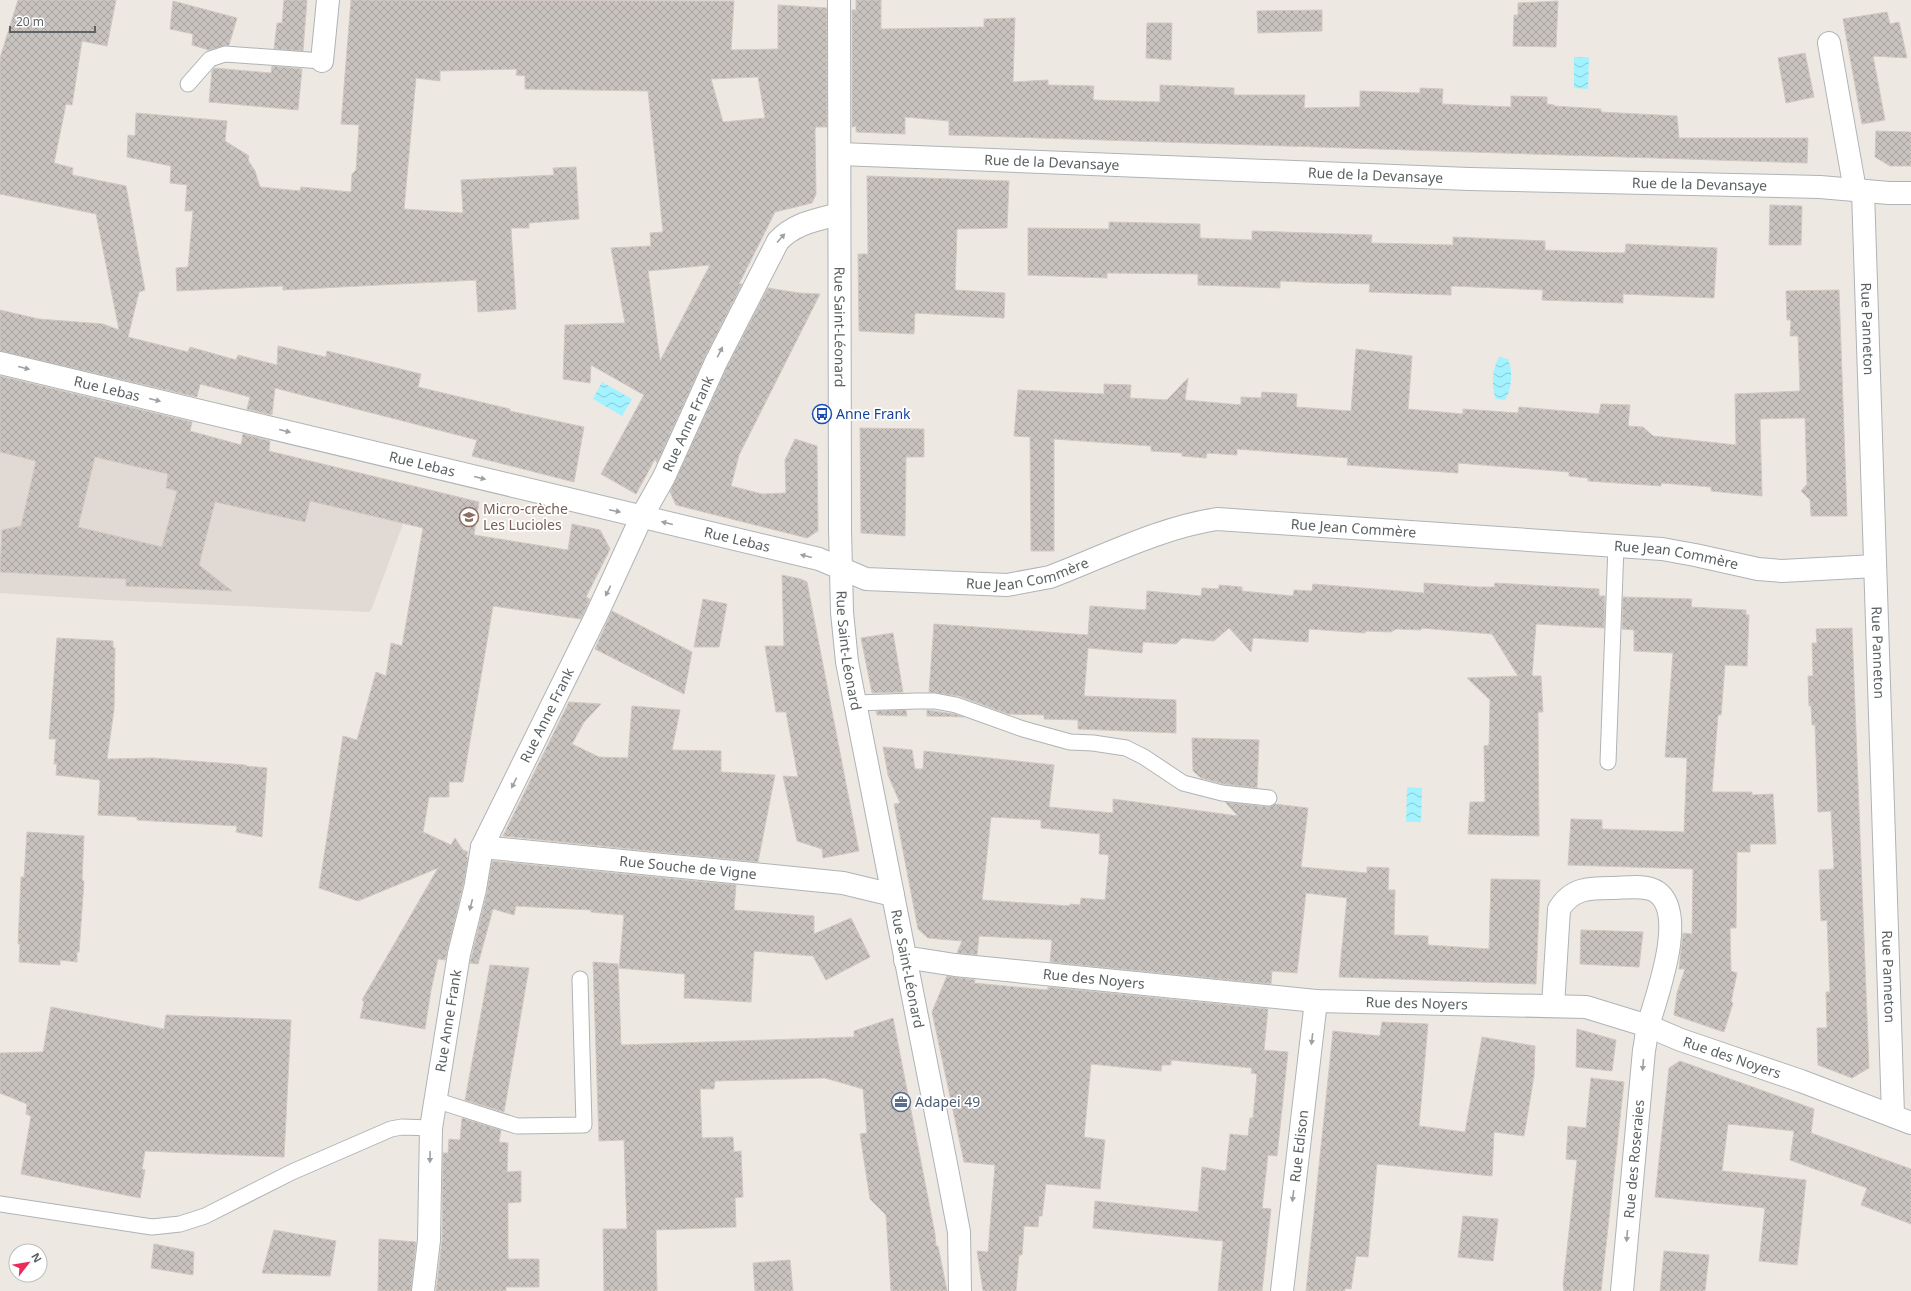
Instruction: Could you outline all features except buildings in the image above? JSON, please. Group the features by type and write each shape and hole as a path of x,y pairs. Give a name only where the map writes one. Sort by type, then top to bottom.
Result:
{"street":[{"path":"322,61 328,0"},
{"name":"Rue Saint-Léonard","path":"839,0 840,529 842,612 847,662 854,703 959,1232 960,1291"},
{"name":"Rue Panneton","path":"1829,43 1859,191 1875,566 1902,1119"},
{"name":"Rue de la Devansaye","path":"840,154 1469,179 1820,187 1859,191 1911,193"},
{"name":"Rue Anne Frank","path":"423,1291 429,1240 431,1128 459,954 475,889 482,847 599,609 642,516 658,489 716,362 778,241 784,234 800,224 839,214"},
{"name":"Rue Lebas","path":"0,363 819,559 842,570"},
{"name":"Rue Jean Commère","path":"842,570 866,579 1006,585 1031,582 1050,577 1195,522 1217,519 1662,549 1696,554 1758,569 1782,571 1875,566"},
{"name":"Rue Souche de Vigne","path":"482,847 843,883 893,895"},
{"name":"Rue des Roseraies","path":"1553,1006 1560,909 1566,899 1578,891 1596,888 1642,888 1657,892 1665,902 1670,917 1670,935 1664,974 1648,1026 1644,1050 1622,1291"},
{"name":"Rue des Noyers","path":"905,960 917,959 955,965 1316,1001 1586,1007 1648,1026 1681,1040 1801,1081 1902,1119"},
{"name":"Rue Edison","path":"1282,1291 1316,1001"}],"lane":[{"path":"188,84 210,59 225,54 322,61"},
{"path":"1608,762 1616,546"},
{"path":"854,703 929,701 956,705 1023,730 1070,742 1093,743 1126,748 1144,757 1183,783 1222,793 1269,798"},
{"path":"435,1100 517,1126 584,1125 580,979"},
{"path":"0,1204 152,1227 173,1225 205,1216 292,1172 391,1129 402,1127 431,1128"}],"shaded area":[{"path":"0,386 430,490 423,528 403,524 372,608 369,612 108,600 0,593"}],"water":[{"path":"1574,57 1589,57 1588,89 1574,88"},
{"path":"1499,357 1508,359 1511,369 1509,391 1505,400 1496,399 1493,389 1494,372"},
{"path":"602,382 632,399 622,416 593,399"},
{"path":"1407,787 1422,788 1421,822 1406,822"}],"place":[{"name":"Anne Frank","path":"822,414"},
{"name":"Micro-crèche Les Lucioles","path":"469,517"},
{"name":"Adapei 49","path":"901,1102"}]}
